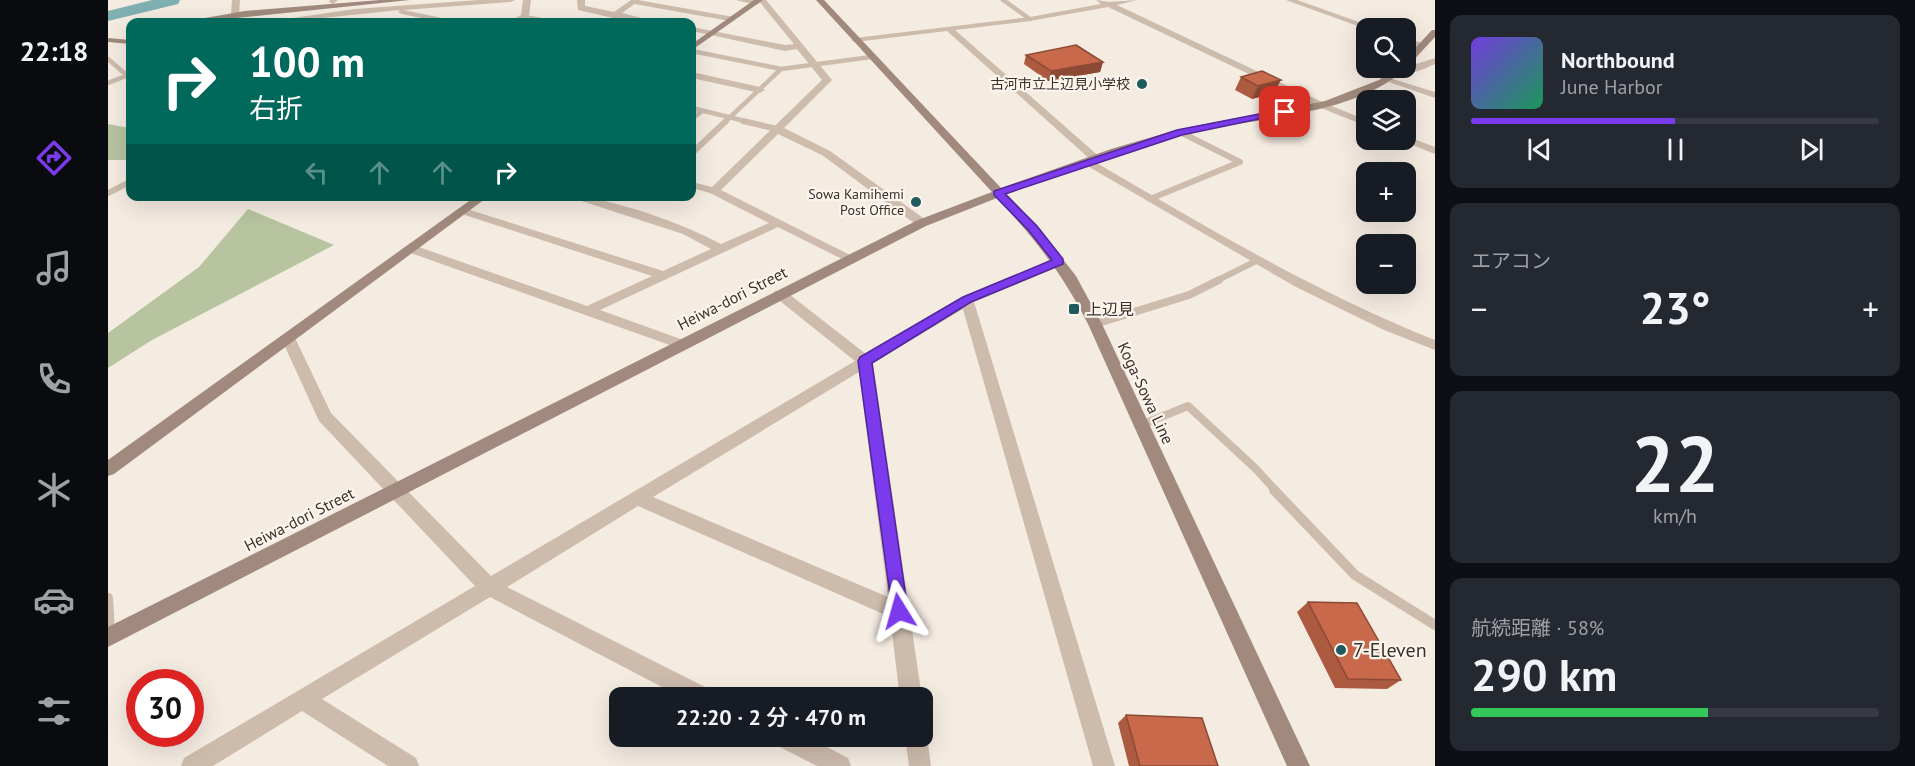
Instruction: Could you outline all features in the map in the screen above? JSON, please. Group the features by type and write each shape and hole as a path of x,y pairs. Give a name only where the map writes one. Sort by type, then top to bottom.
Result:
{"street":[{"path":"235,15 236,0"},
{"path":"214,18 350,0"},
{"path":"280,18 405,0"},
{"path":"308,17 383,8 511,0"},
{"path":"524,17 527,0"},
{"path":"581,0 581,8 632,18"},
{"path":"714,191 827,80 759,1 740,0"},
{"name":"Koga-Sowa Line","path":"820,0 1033,229 1059,261 1095,324 1299,766"},
{"path":"1100,0 1319,104 1356,119"},
{"path":"855,40 1029,19 1132,0"},
{"path":"1290,0 1356,23"},
{"path":"609,18 636,1"},
{"path":"696,47 759,1"},
{"path":"359,18 383,8 429,18"},
{"path":"235,15 313,18"},
{"path":"696,30 785,48 799,46"},
{"path":"950,30 1093,160 1150,199 1256,261 1380,324 1435,345"},
{"name":"Heiwa-dori Street","path":"1416,52 1435,32"},
{"path":"110,41 126,36"},
{"path":"110,41 126,42"},
{"path":"1416,44 1422,46"},
{"path":"1416,68 1435,61"},
{"path":"696,76 760,90"},
{"name":"Heiwa-dori Street","path":"109,636 922,223 998,193 1180,132 1319,104 1350,95 1383,78"},
{"path":"1410,78 1435,95"},
{"path":"777,129 826,153 922,223"},
{"path":"1416,143 1435,151"},
{"path":"696,186 714,191 850,258"},
{"path":"108,469 477,201"},
{"path":"588,201 687,231 721,249"},
{"path":"463,212 664,276"},
{"path":"587,311 778,223"},
{"path":"412,249 681,344"},
{"path":"192,766 967,300 1059,261"},
{"path":"780,294 865,361 909,687"},
{"path":"967,300 1104,766"},
{"path":"288,338 325,417 489,587 684,687"},
{"path":"637,498 899,611"},
{"path":"302,699 408,766"},
{"path":"803,747 840,766"},
{"path":"917,747 920,766"}],"lane":[{"path":"1003,0 1029,19"},
{"path":"636,1 732,20"},
{"path":"524,17 530,18"},
{"path":"696,51 781,69 871,57"},
{"path":"108,59 126,75"},
{"path":"696,148 781,69"},
{"path":"108,83 126,78"},
{"path":"696,109 777,129"},
{"path":"696,116 702,111"},
{"path":"1150,199 1238,165 1239,162 1180,132"},
{"path":"108,193 126,184"},
{"path":"1095,324 1189,296 1256,261"},
{"path":"1141,425 1188,406 1256,469 1311,531 1355,575 1435,625"},
{"path":"108,598 109,636"}],"green space":[{"path":"108,124 126,127 126,160 108,160"},
{"path":"248,209 334,245 152,340 108,368 108,333 199,267"}],"building":[{"path":"1076,45 1103,62 1051,71 1026,55"},
{"path":"1262,71 1281,80 1258,86 1241,77"},
{"path":"1308,602 1357,603 1401,680 1348,679"},
{"path":"1126,715 1202,718 1218,766 1140,766"}],"waterway":[{"path":"108,16 172,0"}],"place":[{"name":"古河市立上辺見小学校","path":"1142,84"},
{"name":"Sowa Kamihemi Post Office","path":"916,202"},
{"name":"上辺見","path":"1074,309"},
{"name":"7-Eleven","path":"1341,650"}],"route":[{"path":"899,611 865,361 967,300 1059,261 1033,229 998,193 1180,132 1285,112"}]}
